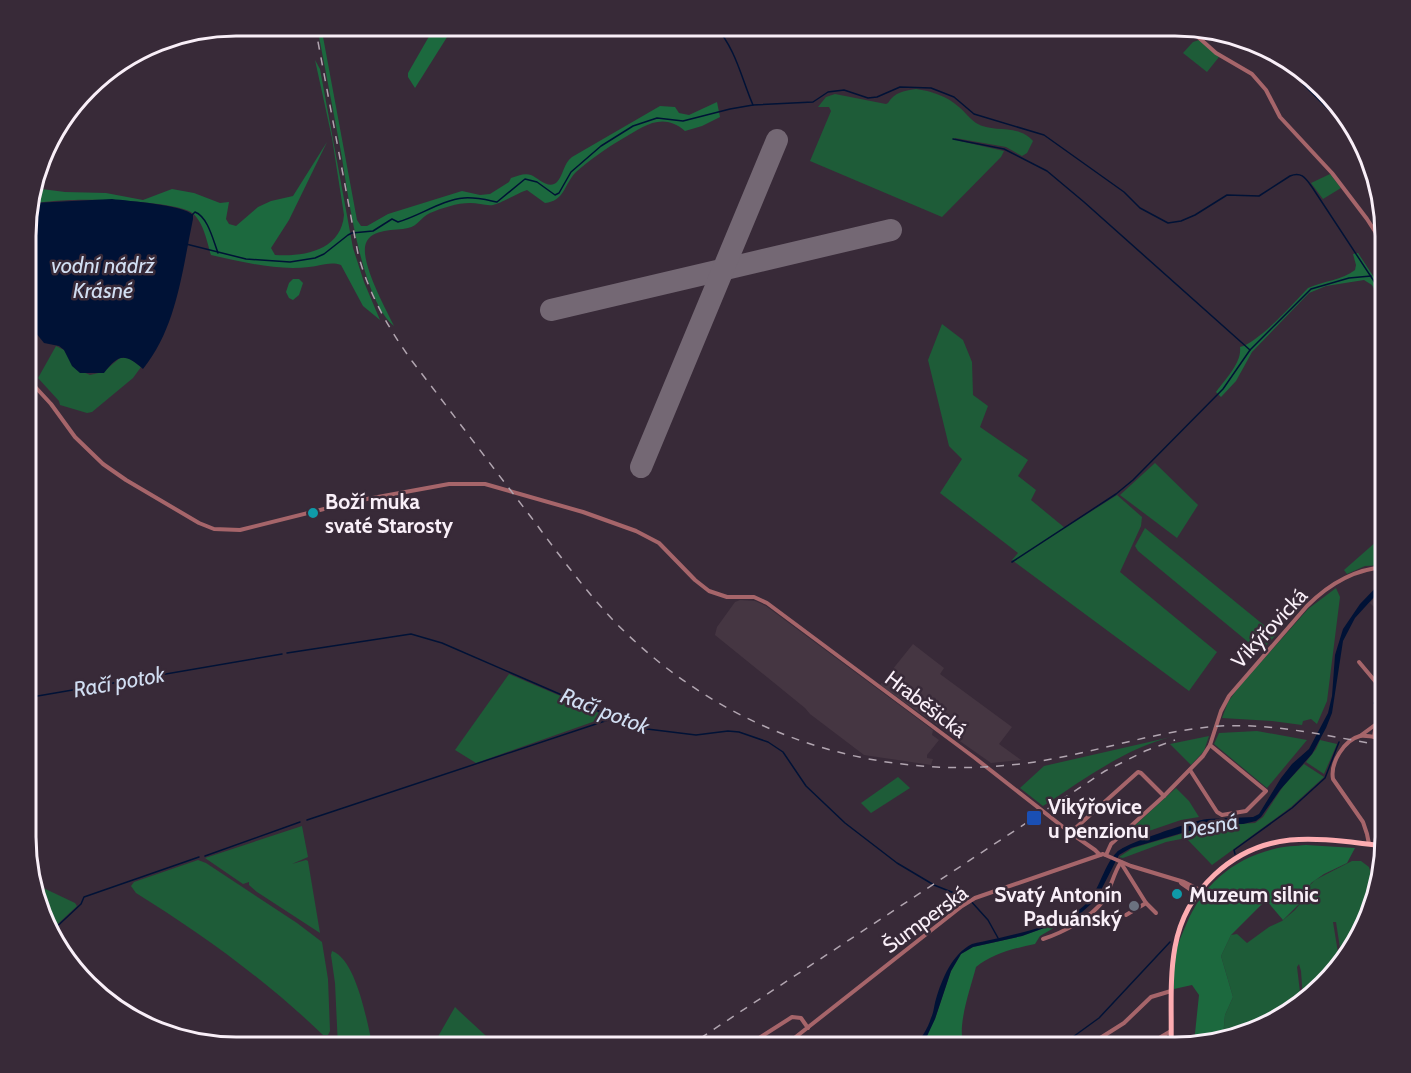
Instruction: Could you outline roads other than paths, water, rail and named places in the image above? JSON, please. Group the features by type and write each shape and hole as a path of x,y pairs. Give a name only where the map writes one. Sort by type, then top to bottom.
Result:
{"main road":[{"path":"1172,1037 1171,992 1177,937 1184,917 1198,892 1221,868 1261,847 1289,840 1326,840 1375,845"}],"street":[{"path":"1199,38 1216,53 1252,74 1266,90 1280,117 1332,173 1375,231"},
{"name":"Hraběšická","path":"36,387 81,444 108,468 199,523 214,529 240,530 356,501 449,484 485,484 557,504 650,537 668,550 702,586 710,591 727,597 754,597 767,603 975,758 1100,855"},
{"name":"Vikýřovická","path":"1106,855 1111,844 1190,770 1210,745 1221,711 1230,694 1310,603 1350,576 1366,569 1375,568"},
{"path":"1359,662 1375,681"},
{"path":"1369,844 1364,826 1334,779 1333,768 1345,747 1375,724"},
{"path":"1360,736 1374,737 1375,724"},
{"path":"1190,770 1217,812 1222,815 1246,811 1266,790 1210,745"},
{"path":"1070,833 1138,772 1165,795"},
{"name":"Šumperská","path":"796,1037 970,901 1100,855 1106,855"},
{"path":"1106,855 1178,880 1198,892"},
{"path":"1119,861 1146,903 1156,913"},
{"path":"1043,939 1065,931 1098,907 1104,900 1119,861"},
{"path":"1126,915 1146,903"},
{"path":"1102,1037 1124,1023 1151,997 1171,992"},
{"path":"761,1037 792,1017 801,1018 808,1028"},
{"path":"1160,1037 1172,1030"}],"water":[{"name":"vodní nádrž Krásné","path":"112,199 156,204 193,215 177,298 171,317 164,335 143,369 131,360 122,358 113,362 104,373 80,373 72,366 64,350 59,346 44,343 36,333 36,236 39,203"},
{"path":"1375,588 1375,596 1355,618 1343,641 1332,713 1326,728 1312,754 1280,790 1261,817 1256,821 1243,824 1209,825 1131,848 1119,855 1100,892 1081,913 1022,936 973,947 961,954 951,971 927,1037 922,1037 933,1013 938,991 945,975 953,961 965,948 972,944 1043,927 1069,916 1087,903 1117,852 1133,843 1207,819 1253,817 1259,814 1281,778 1292,764 1309,749 1328,713 1332,696 1335,655 1343,629 1360,604"}],"waterway":[{"path":"723,36 733,54 753,105"},
{"path":"1303,83 1329,110"},
{"path":"186,244 246,259 290,262 315,258 352,233 373,231 392,219 398,222 455,199 468,198 497,202 525,179 537,182 555,195 559,193 571,172 601,146 633,126 657,118 683,121 753,105 813,102 828,92 844,90 868,98 877,97 900,87 931,88 954,97 974,114 1044,135 1124,192 1140,208 1168,223 1195,215 1227,195 1259,196 1290,176 1301,175 1312,187 1375,283"},
{"path":"953,139 1004,149 1047,171 1250,350"},
{"path":"192,215 195,212 203,219 210,230 218,253"},
{"path":"1012,562 1116,494 1133,480 1223,389 1250,350 1311,289 1349,278 1371,276"},
{"name":"Račí potok","path":"287,653 411,634 442,643 624,722 647,729 696,735 739,732 768,742 783,752 806,786 845,823 897,863 934,885 969,899 988,920 998,938"},
{"name":"Račí potok","path":"36,696 282,654"},
{"path":"307,820 614,718"},
{"name":"Desná","path":"1235,854 1234,850 1292,808 1325,778 1339,742"},
{"path":"205,856 300,822"},
{"path":"57,926 81,904 84,897 199,857"},
{"path":"1073,1037 1099,1018 1170,942"}],"railway":[{"path":"317,36 358,254 368,283 387,323 412,361 591,595 613,620 654,658 698,690 745,717 795,739 847,754 900,764 955,768 1010,765 1060,758 1183,730 1230,726 1275,728 1375,744"},
{"path":"702,1037 1105,771 1145,751 1175,740"}],"place":[{"name":"Boží muka svaté Starosty","path":"313,513"},
{"name":"Vikýřovice u penzionu","path":"1034,818"},
{"name":"Muzeum silnic","path":"1177,894"},
{"name":"Svatý Antonín Paduánský","path":"1134,906"}]}
